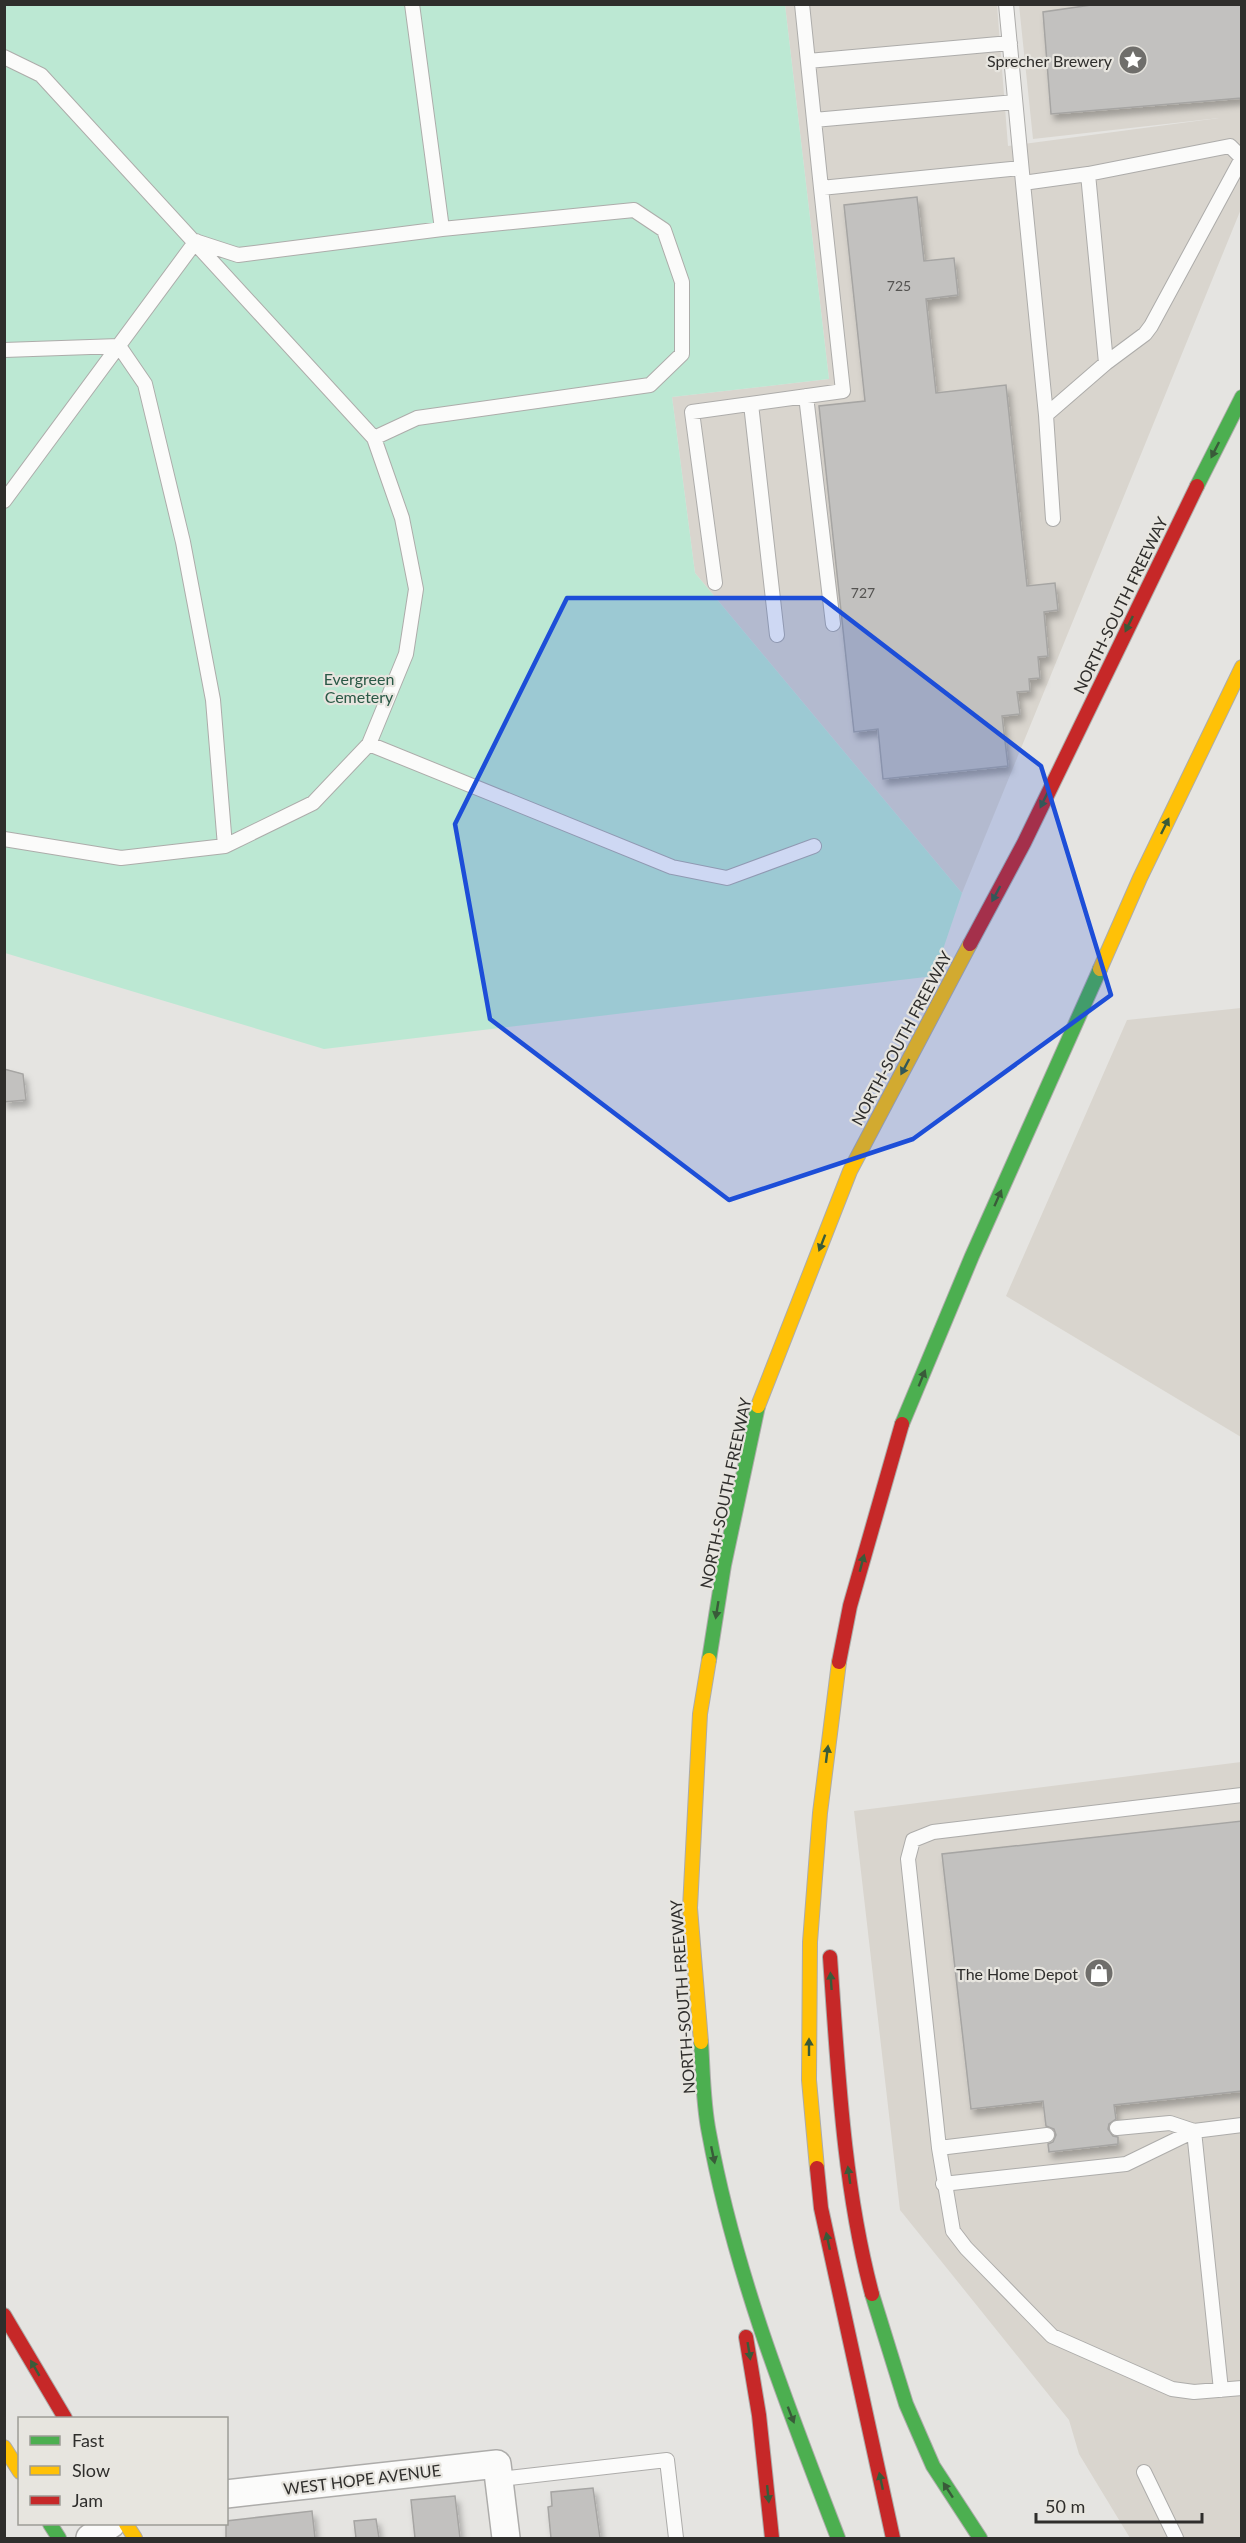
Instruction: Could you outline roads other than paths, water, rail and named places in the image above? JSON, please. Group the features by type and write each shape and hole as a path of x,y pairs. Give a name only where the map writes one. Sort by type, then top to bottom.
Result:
{"main road":[{"name":"NORTH-SOUTH FREEWAY","path":"838,2538 770,2360 730,2232 708,2131 690,1908 700,1714 724,1565 755,1414 850,1171 1024,843 1176,526 1242,398"},
{"path":"893,2538 821,2208 809,2080 810,1942 820,1812 836,1680 850,1606 896,1439 972,1256 1140,878 1242,667"},
{"path":"820,1812 827,1919"},
{"path":"829,1943 839,2096 858,2236 870,2294 902,2390 934,2468 980,2538"},
{"path":"730,2232 759,2415 772,2538"},
{"path":"4,2315 64,2417"},
{"path":"4,2447 18,2469"},
{"path":"51,2525 59,2538"},
{"path":"127,2525 135,2538"}],"street":[{"name":"WEST HOPE AVENUE","path":"228,2494 498,2471"},
{"path":"498,2471 506,2538"},
{"path":"90,2538 108,2525"}],"lane":[{"path":"412,4 442,229"},
{"path":"715,583 692,412 843,391 802,4"},
{"path":"1006,4 1046,415 1053,519"},
{"path":"808,61 1010,43"},
{"path":"4,57 41,75 196,241 374,438 402,518 416,589 406,654 369,744 313,803 225,846 121,858 4,839"},
{"path":"814,120 1015,102"},
{"path":"1023,183 1088,174 1230,146 1242,158 1145,334 1106,363 1046,415"},
{"path":"821,188 1021,168"},
{"path":"1088,174 1106,363"},
{"path":"196,241 238,255 442,229 634,210 664,230 682,282 682,354 650,385 417,418 374,438"},
{"path":"4,501 196,241"},
{"path":"4,350 119,346"},
{"path":"119,346 145,384 183,542 213,700 225,846"},
{"path":"806,396 833,624"},
{"path":"751,404 777,635"},
{"path":"369,744 672,867 727,878 814,846"},
{"path":"1242,1795 933,1832 913,1840 908,1859 943,2184 953,2231 966,2248 1052,2336 1150,2381 1172,2388 1194,2391 1242,2388"},
{"path":"1117,2128 1170,2123 1194,2131"},
{"path":"943,2184 1126,2164 1194,2131 1242,2125"},
{"path":"1194,2131 1221,2390"},
{"path":"939,2148 1047,2135"},
{"path":"498,2471 667,2460 676,2538"},
{"path":"1144,2472 1176,2538"}],"place":[{"name":"Sprecher Brewery","path":"1133,60"},
{"name":"The Home Depot","path":"1099,1973"}],"park label":[{"name":"Evergreen Cemetery","path":"359,687"}]}
